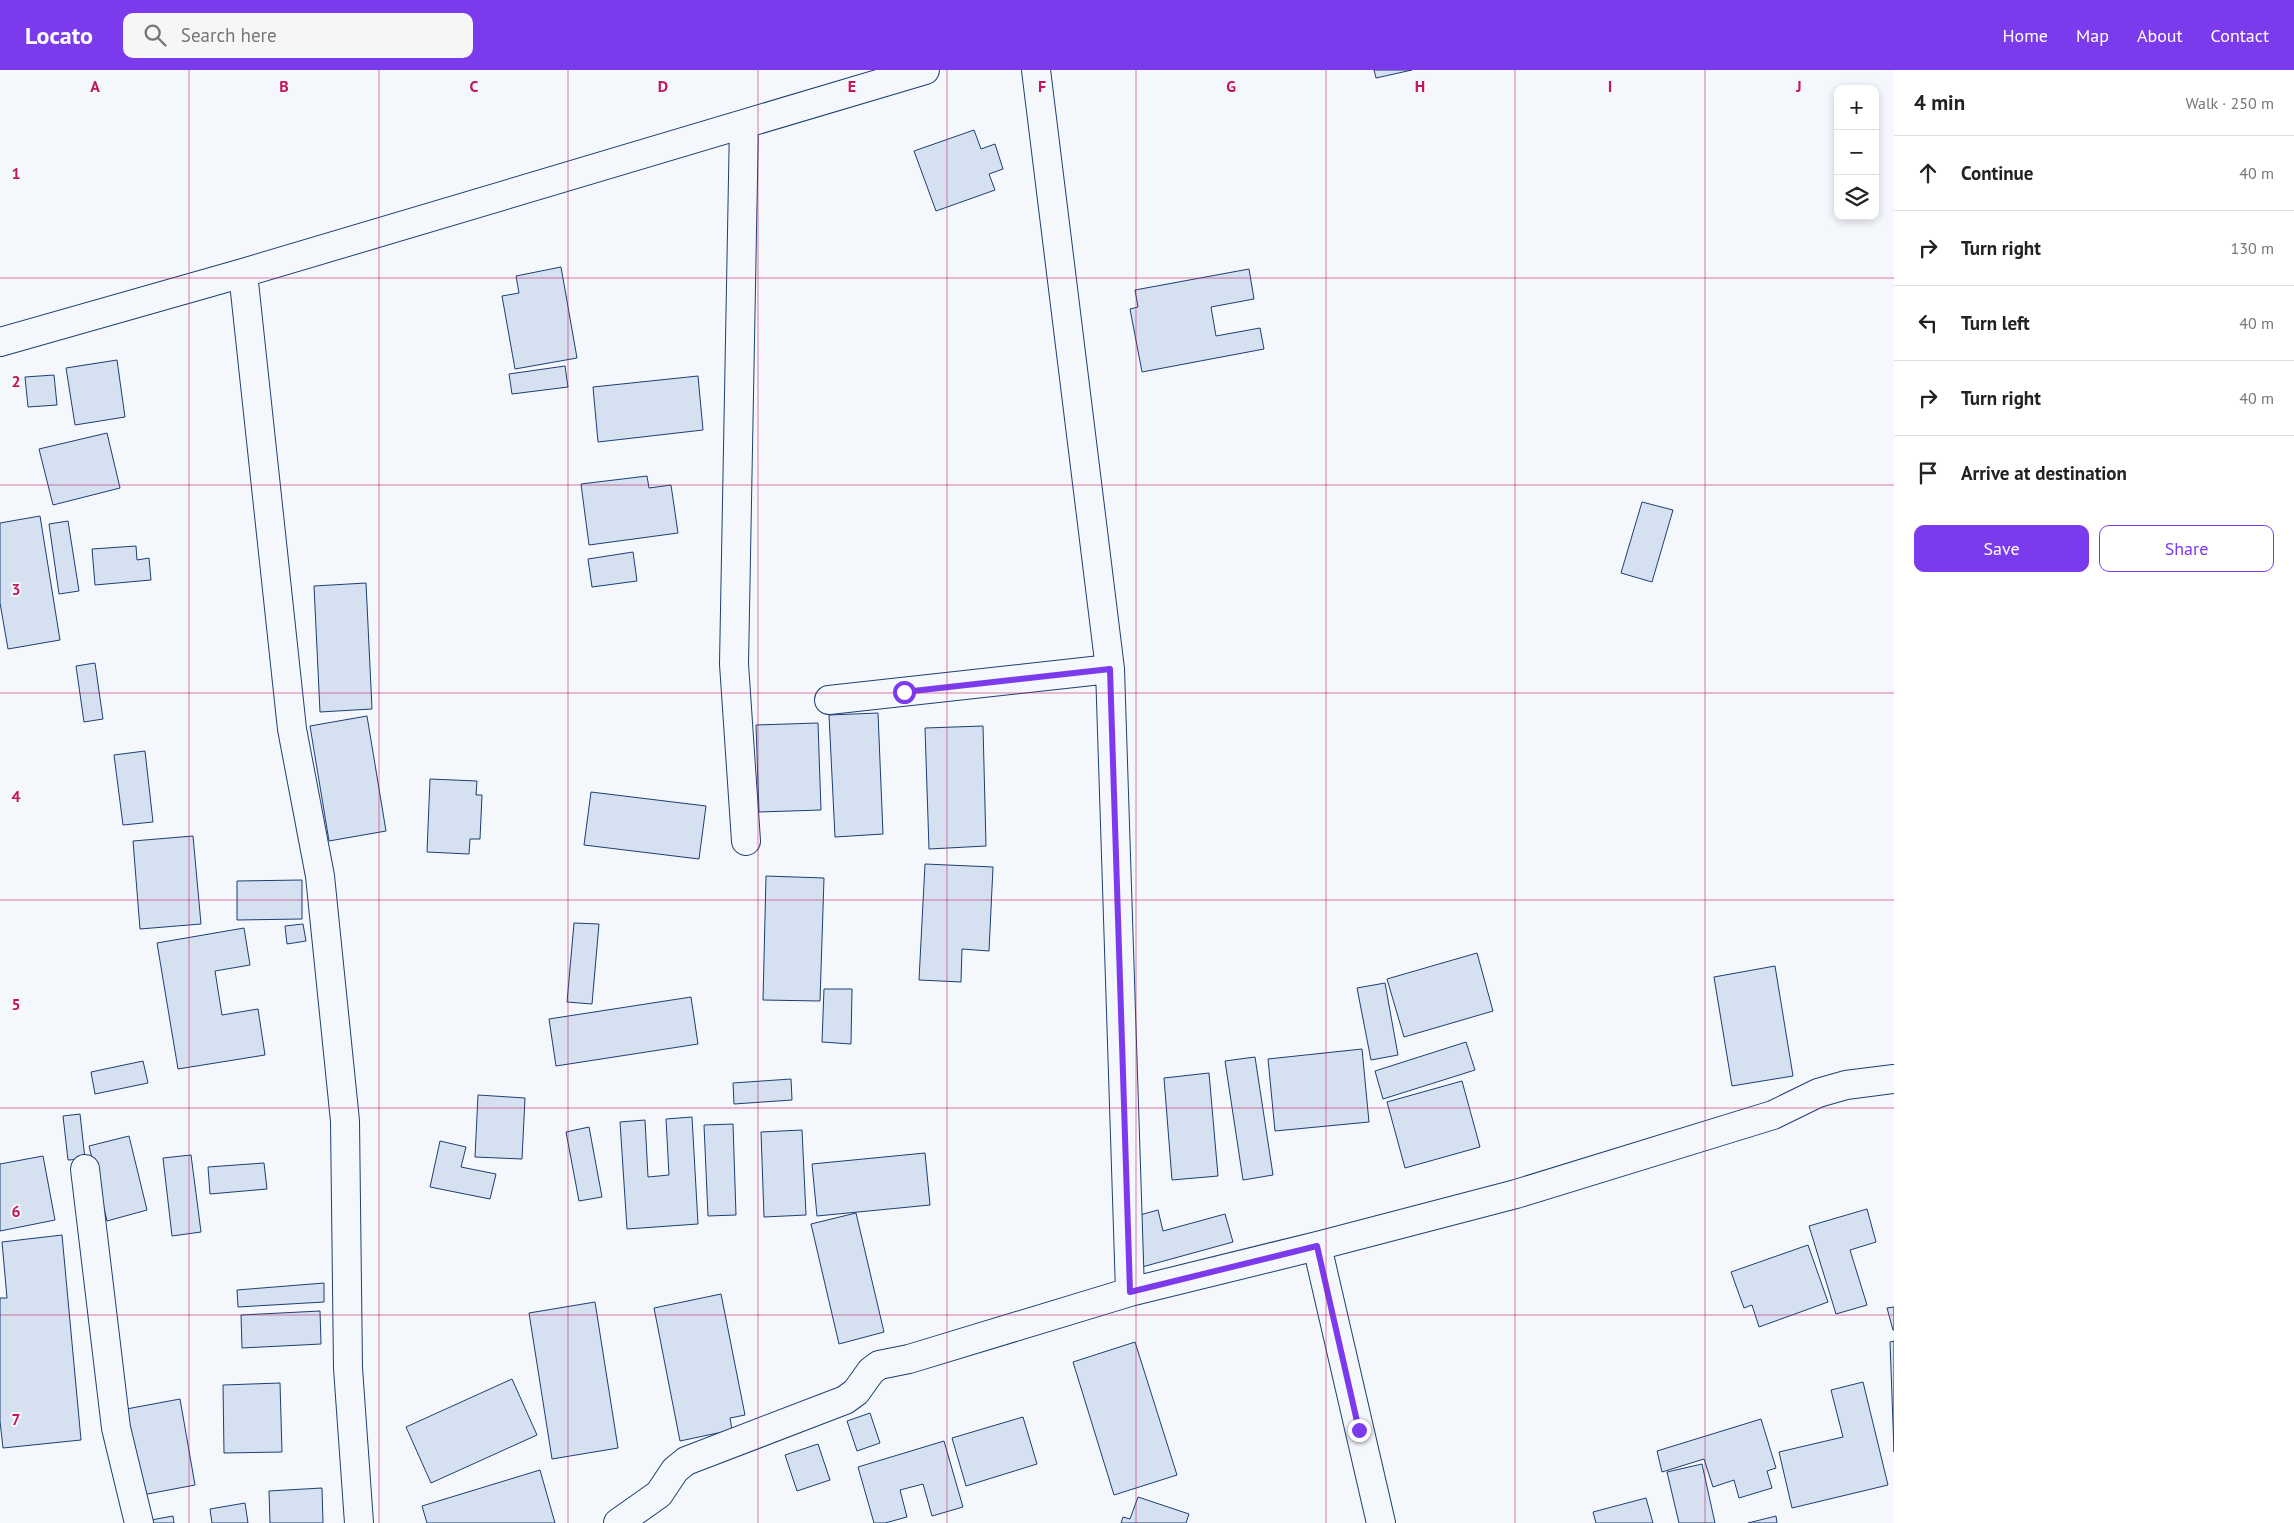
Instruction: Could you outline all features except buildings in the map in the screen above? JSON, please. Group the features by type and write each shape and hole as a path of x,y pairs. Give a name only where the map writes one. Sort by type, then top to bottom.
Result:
{"street":[{"path":"0,342 243,274 925,70"},
{"path":"1036,70 1110,669 1130,1292"},
{"path":"744,124 734,664 746,841"},
{"path":"243,274 292,729 320,876 345,1121 348,1368 359,1523"},
{"path":"829,700 1110,669"},
{"path":"618,1523 659,1494 675,1470 686,1461 845,1400 856,1392 870,1371 879,1365 909,1359 1130,1292 1317,1246 1525,1191 1773,1115 1818,1094 1846,1085 1894,1079"},
{"path":"85,1169 116,1428 139,1523"},
{"path":"1317,1246 1381,1523"}],"route":[{"path":"904,692 1110,669 1130,1292 1317,1246 1359,1430"}]}
